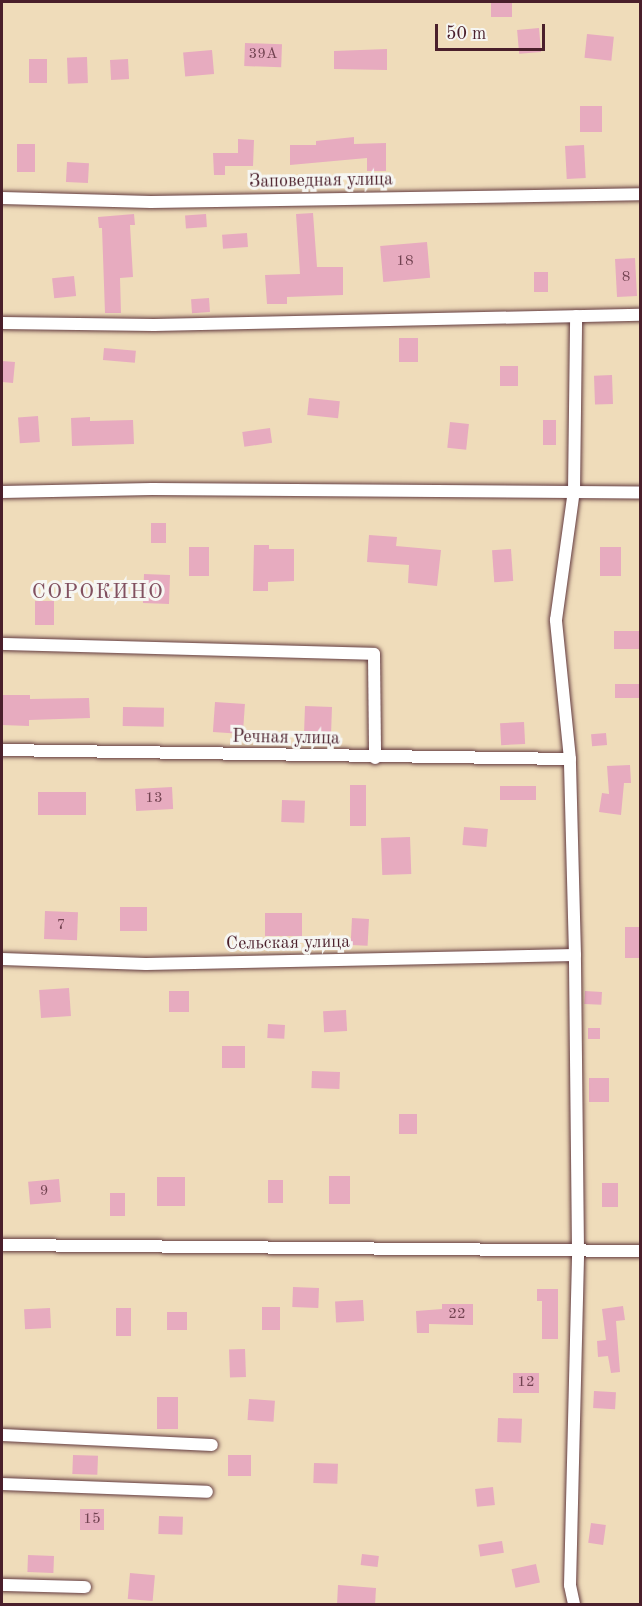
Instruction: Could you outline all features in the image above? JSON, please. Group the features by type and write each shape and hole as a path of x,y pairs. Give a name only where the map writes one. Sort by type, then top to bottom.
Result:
{"street":[{"name":"Заповедная улица","path":"2,198 151,202 640,194"},
{"path":"2,323 154,325 640,315"},
{"path":"574,1605 570,1584 578,1250 575,955 570,759 556,620 574,491 576,316"},
{"path":"2,492 152,489 640,492"},
{"path":"2,644 374,654 375,758"},
{"name":"Речная улица","path":"2,750 375,758 570,759"},
{"name":"Сельская улица","path":"2,959 146,963 575,955"},
{"path":"2,1245 640,1251"},
{"path":"2,1435 212,1445"},
{"path":"2,1484 207,1492"},
{"path":"2,1585 85,1587"}],"building":[{"path":"491,2 512,2 512,17 491,17"},
{"path":"539,28 541,52 519,54 517,30"},
{"path":"587,34 614,37 611,61 584,58"},
{"path":"245,43 282,44 281,67 244,66"},
{"path":"387,49 387,70 334,69 334,51"},
{"path":"212,50 214,74 185,76 183,53"},
{"path":"87,57 88,83 68,84 67,58"},
{"path":"29,59 47,59 47,83 29,83"},
{"path":"128,59 129,79 111,80 110,60"},
{"path":"580,106 602,106 602,132 580,132"},
{"path":"354,137 354,144 386,143 386,171 367,171 367,158 290,165 290,145 316,145 316,141"},
{"path":"238,139 254,140 253,166 225,166 225,175 214,175 213,153 238,153"},
{"path":"17,144 35,144 35,172 17,172"},
{"path":"584,145 586,178 567,179 565,146"},
{"path":"67,162 89,163 88,183 66,182"},
{"path":"313,213 317,267 343,267 343,295 287,297 287,304 267,304 265,275 300,274 296,214"},
{"path":"134,214 135,225 130,225 133,277 120,278 121,313 105,313 102,228 99,228 98,217"},
{"path":"206,214 207,227 186,228 185,215"},
{"path":"247,233 248,247 223,249 222,235"},
{"path":"427,242 430,278 383,282 380,246"},
{"path":"635,258 637,296 617,297 615,259"},
{"path":"534,272 548,272 548,292 534,292"},
{"path":"74,276 76,296 54,298 52,278"},
{"path":"209,298 210,312 192,313 191,299"},
{"path":"399,338 418,338 418,362 399,362"},
{"path":"104,348 136,351 135,363 103,360"},
{"path":"2,361 15,362 13,383 2,382"},
{"path":"500,366 518,366 518,386 500,386"},
{"path":"612,375 613,404 595,405 594,376"},
{"path":"309,398 340,401 338,418 307,415"},
{"path":"38,416 40,442 20,443 18,417"},
{"path":"90,417 90,421 133,420 134,444 72,446 71,418"},
{"path":"543,420 556,420 556,445 543,445"},
{"path":"450,422 469,424 466,450 447,448"},
{"path":"270,428 272,443 244,447 242,432"},
{"path":"151,523 166,523 166,543 151,543"},
{"path":"369,535 397,537 396,546 441,550 437,586 408,583 409,565 367,562"},
{"path":"254,545 269,545 269,549 294,549 294,581 268,582 268,591 253,591"},
{"path":"189,547 209,547 209,576 189,576"},
{"path":"600,547 621,547 621,576 600,576"},
{"path":"511,549 513,581 494,582 492,550"},
{"path":"144,574 170,575 169,604 143,603"},
{"path":"35,601 54,601 54,625 35,625"},
{"path":"614,631 640,631 640,649 614,649"},
{"path":"615,684 640,684 640,698 615,698"},
{"path":"2,695 30,695 30,699 89,698 90,718 29,720 29,726 2,725"},
{"path":"215,702 245,704 243,734 213,732"},
{"path":"305,706 332,707 331,733 304,732"},
{"path":"123,707 164,708 164,727 123,726"},
{"path":"524,722 525,744 501,745 500,723"},
{"path":"606,733 607,745 592,746 591,734"},
{"path":"630,765 631,783 624,783 621,815 599,812 602,793 609,794 607,766"},
{"path":"350,785 366,785 366,826 350,826"},
{"path":"500,786 536,786 536,800 500,800"},
{"path":"172,787 173,809 136,811 135,789"},
{"path":"38,792 86,792 86,815 38,815"},
{"path":"282,800 305,801 304,823 281,822"},
{"path":"464,827 488,829 486,847 462,845"},
{"path":"410,837 411,874 382,875 381,838"},
{"path":"120,907 147,907 147,931 120,931"},
{"path":"45,911 78,912 77,940 44,939"},
{"path":"265,913 302,913 302,936 265,936"},
{"path":"352,918 369,919 368,946 351,945"},
{"path":"625,927 640,927 640,958 625,958"},
{"path":"69,988 71,1016 41,1018 39,990"},
{"path":"169,991 189,991 189,1012 169,1012"},
{"path":"585,991 602,992 601,1005 584,1004"},
{"path":"346,1010 347,1031 324,1032 323,1011"},
{"path":"268,1024 285,1025 284,1039 267,1038"},
{"path":"588,1028 600,1028 600,1039 588,1039"},
{"path":"222,1046 245,1046 245,1068 222,1068"},
{"path":"312,1071 340,1072 339,1089 311,1088"},
{"path":"589,1078 609,1078 609,1102 589,1102"},
{"path":"399,1114 417,1114 417,1134 399,1134"},
{"path":"329,1176 350,1176 350,1204 329,1204"},
{"path":"157,1177 185,1177 185,1206 157,1206"},
{"path":"59,1179 61,1202 30,1205 28,1182"},
{"path":"268,1180 283,1180 283,1203 268,1203"},
{"path":"602,1183 618,1183 618,1207 602,1207"},
{"path":"110,1193 125,1193 125,1216 110,1216"},
{"path":"293,1287 319,1288 318,1308 292,1307"},
{"path":"537,1289 558,1289 558,1339 542,1339 542,1301 537,1301"},
{"path":"363,1300 364,1321 336,1322 335,1301"},
{"path":"442,1304 473,1304 473,1325 429,1324 429,1333 417,1333 416,1311 442,1309"},
{"path":"623,1306 625,1320 616,1321 620,1372 611,1373 608,1356 598,1357 597,1341 606,1340 602,1309"},
{"path":"262,1307 280,1307 280,1330 262,1330"},
{"path":"50,1308 51,1328 25,1329 24,1309"},
{"path":"116,1308 131,1308 131,1336 116,1336"},
{"path":"167,1312 187,1312 187,1330 167,1330"},
{"path":"245,1349 246,1377 230,1378 229,1350"},
{"path":"513,1373 539,1373 539,1393 513,1393"},
{"path":"594,1391 616,1392 615,1409 593,1408"},
{"path":"157,1397 178,1397 178,1429 157,1429"},
{"path":"249,1399 275,1401 273,1422 248,1420"},
{"path":"498,1418 522,1419 521,1443 497,1442"},
{"path":"73,1455 98,1456 97,1475 72,1474"},
{"path":"228,1455 251,1455 251,1476 228,1476"},
{"path":"314,1463 338,1464 337,1484 313,1483"},
{"path":"493,1487 495,1505 477,1507 475,1489"},
{"path":"80,1509 104,1509 104,1530 80,1530"},
{"path":"159,1516 183,1517 182,1535 158,1534"},
{"path":"591,1523 606,1525 603,1545 588,1543"},
{"path":"502,1541 504,1553 480,1557 478,1545"},
{"path":"362,1554 379,1556 378,1567 361,1565"},
{"path":"28,1555 54,1556 53,1573 27,1572"},
{"path":"536,1564 540,1583 515,1588 512,1569"},
{"path":"130,1573 155,1575 153,1601 128,1599"},
{"path":"338,1585 376,1588 375,1605 337,1605"}],"district":[{"name":"СОРОКИНО","path":"98,593"}]}
